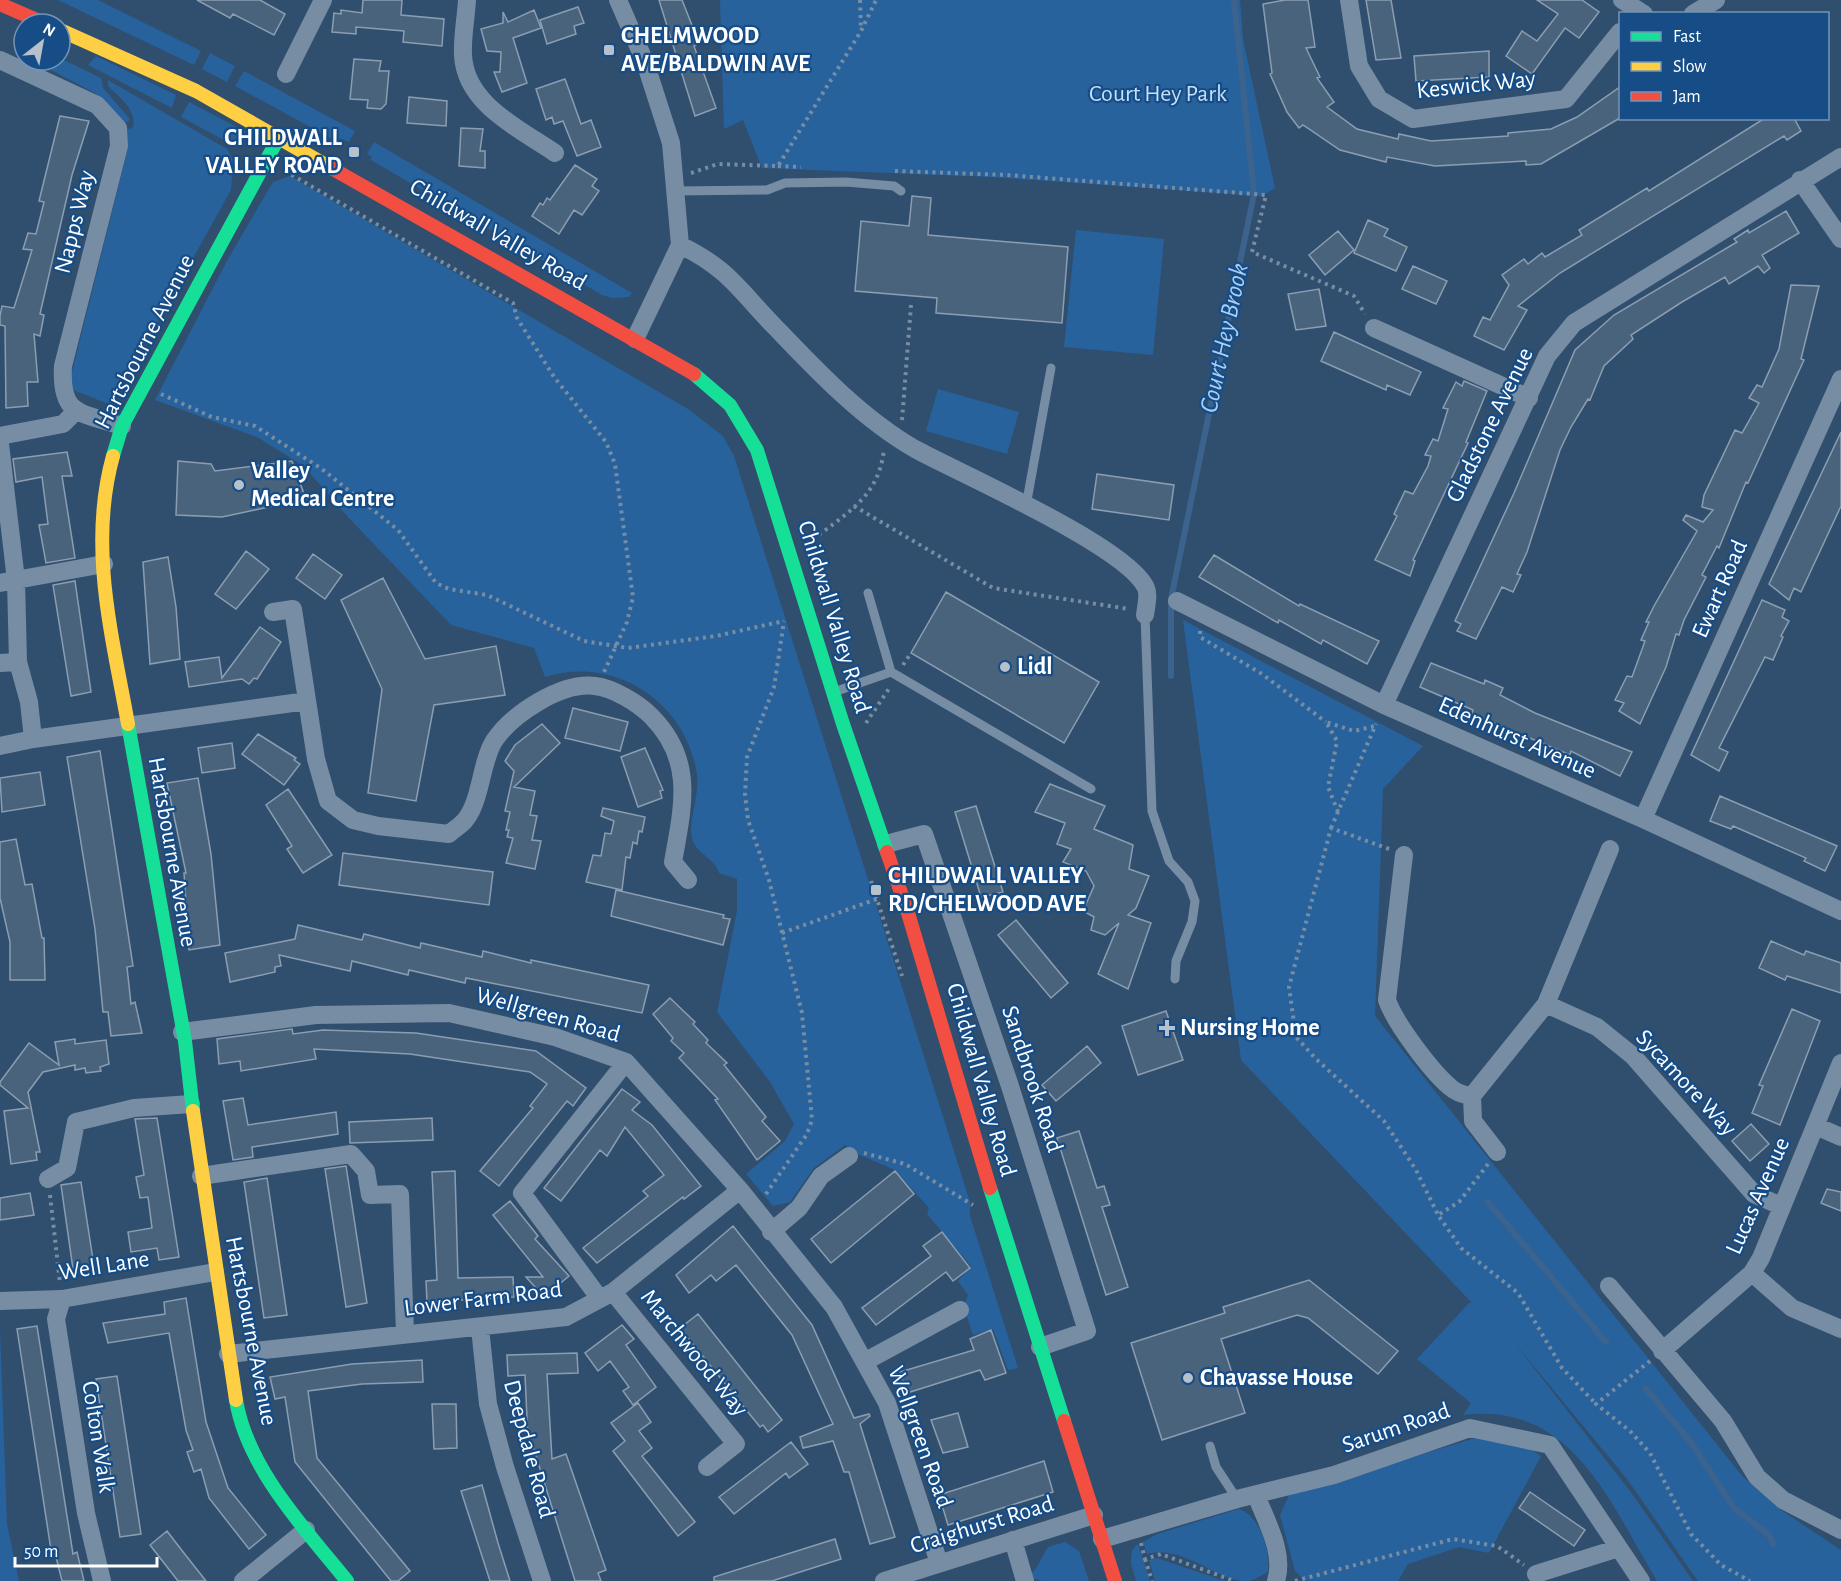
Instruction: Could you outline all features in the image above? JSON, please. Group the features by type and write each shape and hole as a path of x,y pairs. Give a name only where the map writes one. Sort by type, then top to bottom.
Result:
{"main road":[{"path":"0,4 18,12"},
{"name":"Childwall Valley Road","path":"72,35 196,91 635,339 698,376 724,398 741,420 757,450 833,692 886,844 981,1161 1115,1581"},
{"name":"Hartsbourne Avenue","path":"279,137 122,426 108,475 102,514 104,564 102,577 182,1032 215,1272 237,1405 253,1456 306,1530 347,1581"}],"street":[{"path":"286,75 323,0"},
{"path":"467,0 462,54 469,81 492,109 555,153"},
{"path":"618,0 645,62 671,143 680,245 635,339"},
{"name":"Keswick Way","path":"1349,0 1359,66 1379,99 1413,119 1566,99 1619,33"},
{"path":"1622,0 1639,12"},
{"path":"1696,12 1716,0"},
{"name":"Napps Way","path":"0,60 97,105 118,128 119,146 63,366 62,393 66,401 77,410"},
{"name":"Gladstone Avenue","path":"1384,705 1547,356 1575,323 1800,180 1841,157"},
{"path":"1800,180 1841,239"},
{"path":"680,245 706,257 727,273 777,330 869,420 914,448 1026,506 1122,561 1140,578 1148,591 1145,615"},
{"path":"1374,328 1529,398"},
{"name":"Ewart Road","path":"1642,819 1841,379"},
{"path":"0,436 63,424 77,410 122,426"},
{"path":"0,444 8,581 9,662 29,702 33,739"},
{"path":"8,581 104,564"},
{"name":"Edenhurst Avenue","path":"1177,601 1384,705 1642,819 1841,911"},
{"path":"273,612 293,609 316,759 328,801 353,820 378,826 449,834 467,818 494,742 516,718 544,697 598,686 622,696 647,713 665,730 678,753 683,792 673,862 688,880"},
{"path":"0,746 33,739 307,701"},
{"name":"Sandbrook Road","path":"886,844 924,834 1009,1083 1087,1331 1040,1347"},
{"path":"1497,1152 1473,1121 1472,1096 1546,1004 1610,849"},
{"path":"1404,855 1387,1000 1398,1024 1451,1088 1472,1096"},
{"name":"Sycamore Way","path":"1546,1004 1597,1028 1633,1056 1754,1194 1782,1206"},
{"name":"Wellgreen Road","path":"182,1032 316,1015 449,1013 555,1037 626,1062 740,1190 771,1232 834,1307 866,1361 887,1403 939,1563"},
{"path":"607,1295 522,1193 626,1062"},
{"name":"Lucas Avenue","path":"1662,1352 1752,1272 1761,1258 1841,1063"},
{"path":"48,1179 67,1168 76,1122 134,1108 191,1104"},
{"path":"1816,1126 1841,1137"},
{"path":"201,1176 351,1154 366,1171 370,1195 399,1194 405,1333"},
{"path":"771,1232 799,1208 820,1176 849,1156"},
{"name":"Lower Farm Road","path":"228,1354 566,1317 607,1295 740,1190"},
{"name":"Well Lane","path":"0,1301 62,1299 215,1272"},
{"path":"1752,1272 1792,1308 1841,1329"},
{"path":"1609,1286 1662,1352 1723,1421 1756,1477 1783,1500 1841,1530"},
{"name":"Marchwood Way","path":"607,1295 736,1444 707,1467"},
{"name":"Colton Walk","path":"62,1299 56,1319 86,1514 102,1581"},
{"name":"Wellgreen Road","path":"866,1361 960,1311"},
{"name":"Deepdale Road","path":"480,1328 488,1404 505,1467 542,1581"},
{"name":"Sarum Road","path":"1102,1539 1237,1499 1334,1475 1470,1428 1550,1445 1641,1581"},
{"path":"1256,1495 1277,1550 1279,1571 1276,1581"},
{"name":"Craighurst Road","path":"884,1581 1094,1515"},
{"path":"243,1581 306,1530"},
{"path":"1013,1540 1025,1581"},
{"path":"1535,1578 1619,1548"}],"lane":[{"path":"675,185 766,190 785,183 846,182 894,186 901,191"},
{"path":"1026,506 1051,368"},
{"path":"868,593 894,674 1091,789"},
{"path":"1145,615 1152,811 1169,861 1188,882 1195,902 1192,922 1176,961 1175,979"},
{"path":"833,692 894,674"},
{"path":"1210,1446 1216,1467 1237,1499"}],"path":[{"path":"860,0 861,31"},
{"path":"778,166 861,31 876,0"},
{"path":"268,160 513,303 517,318 554,377 606,442 615,464 633,597 627,621 598,686"},
{"path":"675,185 718,164 812,167"},
{"path":"892,171 1007,175 1266,195 1252,252 1354,296 1374,328"},
{"path":"902,425 911,305"},
{"path":"143,384 183,406 212,417 255,426 322,469 398,530 436,584 449,589 487,595 563,634 584,641 628,648 670,644 787,620 774,687 747,757 744,777 748,820 769,880 802,1013 812,1120 807,1134 767,1194 753,1208"},
{"path":"792,556 869,494 882,466 885,443 869,420"},
{"path":"854,506 993,588 1129,609 1148,591"},
{"path":"1200,612 1200,637 1262,674 1326,722 1354,731 1375,726"},
{"path":"851,746 894,674 911,653"},
{"path":"1296,708 1301,703"},
{"path":"1384,705 1331,828 1289,987 1296,1037 1384,1121 1416,1170 1438,1215 1461,1248 1518,1293 1562,1368 1596,1404 1630,1431 1650,1453 1691,1534 1721,1565 1750,1581"},
{"path":"1326,722 1336,741 1328,787 1338,812"},
{"path":"1331,828 1404,855"},
{"path":"782,933 877,899"},
{"path":"1438,1215 1460,1202 1497,1152"},
{"path":"849,1156 870,1153 892,1159 974,1205"},
{"path":"48,1179 62,1299"},
{"path":"1596,1404 1662,1352"},
{"path":"1136,1529 1152,1581"},
{"path":"1294,1581 1454,1539 1497,1546 1535,1578"},
{"path":"1145,1559 1161,1554 1234,1581"}],"green space":[{"path":"58,0 98,0 201,51 194,65"},
{"name":"Court Hey Park","path":"720,0 1240,0 1243,39 1275,188 1262,196 992,177 762,168 743,120 724,129"},
{"path":"210,53 235,66 227,82 202,69"},
{"path":"96,56 176,95 172,108 88,65"},
{"path":"72,64 101,78 103,88 129,118 129,121 125,123 95,93 55,72 72,72"},
{"path":"244,71 355,131 349,142 339,138 336,141 235,86"},
{"path":"108,80 227,149 233,160 231,190 111,405 68,388 128,148 127,129 133,128 134,121 130,110 108,86"},
{"path":"189,102 246,132 237,147 181,117"},
{"path":"374,142 632,293 629,297 612,298 602,295 371,160 372,157 367,154"},
{"path":"290,176 688,409 723,436 734,456 970,1202 970,1216 1018,1368 1008,1370 993,1329 973,1335 964,1307 968,1295 958,1281 971,1266 927,1214 929,1208 895,1170 860,1155 845,1145 814,1168 790,1202 773,1206 746,1174 785,1141 794,1124 770,1082 717,1012 737,911 737,879 719,873 714,863 694,843 691,831 697,774 690,748 678,725 663,706 643,690 621,679 597,673 571,672 545,677 534,648 451,625 347,516 309,472 294,460 257,437 155,400 228,259 273,182"},
{"path":"1076,230 1164,239 1153,355 1064,347"},
{"path":"938,389 1019,412 1007,454 926,431"},
{"path":"1183,620 1423,746 1383,789 1375,1016 1743,1477 1781,1510 1841,1550 1841,1581 1698,1581 1627,1479 1512,1340 1630,1491 1693,1581 1657,1581 1604,1491 1583,1464 1560,1441 1533,1424 1501,1415 1463,1415 1471,1403 1417,1359 1469,1303 1472,1303 1241,1060"},
{"path":"0,1328 7,1524 19,1581 0,1581"},
{"path":"1475,1438 1526,1446 1541,1456 1489,1553 1459,1547 1408,1564 1398,1581 1309,1581 1303,1579 1295,1571 1280,1515 1289,1495"},
{"path":"1239,1509 1253,1519 1266,1545 1268,1572 1257,1578 1246,1581 1235,1579 1173,1554 1160,1552 1147,1554 1143,1542 1157,1534"},
{"path":"1065,1542 1079,1551 1089,1581 1042,1581 1033,1578 1031,1573 1048,1547"},
{"path":"1138,1544 1150,1581 1136,1581 1131,1563 1132,1550"},
{"path":"1157,1558 1225,1581 1155,1581 1149,1560"}],"building":[{"path":"197,0 260,0 285,14 274,35 233,14 230,18"},
{"path":"363,0 402,0 401,15 444,19 442,46 403,42 404,31 356,27 356,34 332,32 334,13 341,14 341,10 362,13"},
{"path":"659,0 682,0 699,43 694,46 716,108 695,116"},
{"path":"1285,0 1308,0 1315,47 1306,48 1320,77 1317,78 1334,102 1327,107 1357,129 1398,139 1399,134 1431,141 1508,136 1508,133 1551,129 1577,117 1619,88 1619,119 1541,164 1526,165 1526,161 1435,166 1387,157 1386,162 1340,150 1303,125 1299,128 1287,112 1270,74 1272,73 1263,4"},
{"path":"1366,0 1391,0 1401,58 1376,60"},
{"path":"1537,0 1582,0 1599,12 1579,38 1565,28 1532,74 1506,56 1522,31 1537,41 1558,14"},
{"path":"578,7 584,23 574,26 576,34 547,44 540,20"},
{"path":"534,10 541,28 513,38 527,83 502,92 494,72 500,72 501,52 487,51 481,29 503,23 503,12 508,22"},
{"path":"1489,51 1489,77 1416,81 1414,56"},
{"path":"354,59 381,61 379,71 389,71 386,104 381,109 367,108 368,100 350,99"},
{"path":"565,79 581,124 591,120 601,147 577,156 563,121 554,124 552,117 546,120 536,89"},
{"path":"409,97 447,101 446,126 407,123"},
{"path":"60,116 89,121 72,175 40,314 44,315 40,336 34,334 38,382 27,382 28,406 6,408 5,326 0,325 0,316 2,306 14,308 32,250 23,249 28,233 36,234 44,202 39,201"},
{"path":"1762,120 1795,120 1801,131 1787,140 1784,136 1560,273 1518,306 1527,310 1504,350 1474,336 1483,317 1490,320 1509,285 1502,275 1524,259 1528,264 1542,253 1545,257 1582,235 1579,230 1647,188 1649,191"},
{"path":"461,128 483,129 480,151 485,151 485,168 459,166"},
{"path":"575,165 597,179 592,186 599,191 582,215 574,210 559,234 532,216 540,203 543,205 547,198 550,200"},
{"path":"912,196 931,198 928,235 1068,247 1062,323 936,313 937,298 855,291 861,221 909,226"},
{"path":"1786,211 1799,233 1762,255 1770,268 1764,273 1758,266 1729,284 1725,277 1682,302 1631,335 1633,339 1604,366 1590,400 1588,399 1571,427 1560,450 1527,552 1517,574 1521,575 1513,592 1502,587 1476,639 1457,631 1461,624 1455,621 1514,493 1575,350 1614,315 1737,242 1734,239 1748,230 1749,233"},
{"path":"1368,220 1388,229 1384,236 1407,247 1396,271 1354,253"},
{"path":"1338,231 1354,250 1325,275 1309,255"},
{"path":"1413,266 1447,281 1436,304 1402,289"},
{"path":"1791,285 1819,286 1801,359 1804,360 1748,483 1746,482 1719,548 1717,546 1702,575 1706,577 1679,635 1676,634 1666,667 1640,724 1619,711 1624,703 1615,700 1627,676 1632,677 1645,641 1641,640 1649,622 1646,622 1697,531 1683,520 1686,515 1703,522 1713,510 1702,507 1704,495 1735,430 1742,433 1759,403 1749,398 1757,385 1762,387 1779,349"},
{"path":"1319,289 1326,326 1296,330 1288,294"},
{"path":"1334,332 1421,372 1410,395 1387,385 1386,390 1321,361"},
{"path":"1464,381 1487,391 1466,442 1468,443 1413,560 1415,561 1410,576 1375,560 1397,516 1394,514 1405,491 1413,494 1428,466 1431,456 1425,455 1433,439 1438,441 1448,409 1443,408 1456,382 1462,386"},
{"path":"1841,432 1841,506 1801,592 1794,588 1789,600 1769,584"},
{"path":"67,452 72,476 62,476 75,558 46,563 39,525 48,524 42,477 16,482 13,459"},
{"name":"Valley Medical Centre","path":"178,461 211,464 215,471 292,461 306,499 222,517 176,515"},
{"path":"1097,474 1174,485 1169,520 1092,509"},
{"path":"246,551 269,569 236,609 215,594"},
{"path":"313,554 342,575 325,599 296,578"},
{"path":"1214,555 1299,606 1300,604 1379,641 1367,664 1323,640 1321,644 1279,620 1278,623 1199,577"},
{"path":"168,557 176,607 180,659 150,664 143,562"},
{"path":"383,578 425,659 496,646 505,695 434,705 416,801 368,793 382,689 341,600"},
{"path":"75,581 91,692 71,696 53,585"},
{"name":"Lidl","path":"946,592 1099,682 1064,743 911,653"},
{"path":"1762,600 1785,610 1782,617 1789,621 1773,660 1765,657 1719,748 1728,752 1719,771 1691,755"},
{"path":"260,627 281,642 257,679 254,678 249,684 242,679 189,687 185,662 219,657 222,678"},
{"path":"1431,663 1484,684 1485,680 1503,688 1500,695 1535,713 1632,752 1620,776 1571,751 1570,755 1487,720 1486,722 1471,716 1473,710 1420,687"},
{"path":"573,708 628,722 620,751 565,738"},
{"path":"542,724 560,743 514,787 535,791 530,815 537,816 532,840 541,841 535,869 506,863 513,838 507,837 509,830 506,830 510,812 505,811 514,771 505,761 515,745"},
{"path":"258,734 296,758 294,760 300,764 284,785 242,754"},
{"path":"232,743 235,768 202,773 198,748"},
{"path":"645,748 663,790 660,791 662,798 638,807 621,757"},
{"path":"100,751 133,966 127,967 131,1004 135,1002 142,1033 111,1036 108,1012 103,1012 95,929 67,757"},
{"path":"40,772 45,805 2,812 0,778"},
{"path":"198,778 211,854 220,945 189,950 184,873 186,873 167,783"},
{"path":"1050,784 1105,806 1094,829 1133,845 1129,869 1149,876 1136,908 1128,915 1151,923 1128,989 1098,974 1119,923 1105,935 1091,930 1094,917 1083,911 1094,886 1086,871 1063,862 1071,849 1057,844 1065,823 1035,812"},
{"path":"288,789 332,855 303,873 287,849 292,846 266,805"},
{"path":"1720,796 1837,846 1825,871 1804,861 1806,858 1733,826 1731,829 1710,821"},
{"path":"976,806 1003,892 981,897 955,812"},
{"path":"603,808 645,817 637,844 633,842 630,858 626,857 622,890 586,882 593,855 601,856 605,833 611,834 614,821 601,816"},
{"path":"16,839 25,885 32,884 42,938 44,938 45,980 10,980 10,942 0,898 0,842"},
{"path":"343,853 493,872 489,905 339,885"},
{"path":"616,890 724,915 723,918 730,919 723,945 611,916"},
{"path":"1016,920 1068,983 1051,998 998,935"},
{"path":"298,925 362,940 364,934 420,948 421,943 482,957 483,951 531,963 531,960 649,985 642,1013 466,978 465,983 409,970 408,975 352,961 350,971 279,955 281,966 275,967 275,972 230,982 225,953 295,939"},
{"path":"1771,941 1804,955 1806,951 1841,963 1841,993 1787,976 1785,980 1759,968"},
{"path":"670,998 695,1022 693,1024 708,1040 706,1043 727,1063 724,1065 766,1117 762,1121 780,1141 757,1160 715,1100 718,1099 679,1058 684,1053 671,1041 673,1038 653,1014"},
{"path":"1792,1009 1820,1021 1780,1125 1752,1113 1763,1086 1759,1085"},
{"path":"1166,1011 1183,1060 1138,1075 1122,1026"},
{"path":"292,1029 293,1034 323,1030 416,1033 536,1051 586,1088 573,1106 567,1101 499,1186 480,1171 533,1108 530,1106 547,1084 530,1072 410,1054 314,1049 316,1059 241,1071 240,1061 219,1064 217,1039"},
{"path":"75,1039 75,1044 106,1040 109,1064 100,1067 101,1071 86,1073 85,1068 75,1070 75,1065 43,1072 28,1092 40,1152 36,1152 37,1160 11,1164 4,1111 28,1108 0,1085 0,1082 29,1043 59,1065 55,1042"},
{"path":"1087,1046 1101,1063 1056,1101 1042,1085"},
{"path":"622,1089 640,1102 632,1110 652,1125 701,1186 684,1199 683,1197 597,1263 583,1248 648,1196 643,1191 664,1175 625,1127 607,1156 600,1150 561,1201 544,1188"},
{"path":"243,1098 248,1125 336,1112 338,1134 252,1147 253,1157 233,1160 223,1101"},
{"path":"157,1118 179,1257 159,1260 157,1248 131,1252 128,1232 152,1228 148,1197 140,1198 136,1177 144,1175 135,1119"},
{"path":"432,1118 433,1140 350,1143 349,1122"},
{"path":"1751,1124 1769,1144 1750,1161 1732,1141"},
{"path":"1079,1131 1097,1188 1104,1186 1110,1205 1102,1207 1128,1287 1106,1295 1057,1138"},
{"path":"346,1166 367,1303 346,1307 325,1169"},
{"path":"455,1171 458,1278 513,1277 514,1297 427,1302 426,1281 437,1280 432,1172"},
{"path":"895,1171 914,1194 831,1263 811,1239"},
{"path":"267,1178 287,1315 264,1318 244,1182"},
{"path":"81,1182 94,1266 73,1269 61,1185"},
{"path":"1827,1189 1841,1192 1841,1211 1821,1203"},
{"path":"30,1193 34,1215 0,1220 0,1198"},
{"path":"510,1201 538,1236 535,1239 569,1276 544,1297 526,1277 543,1277 493,1215"},
{"path":"733,1226 812,1325 854,1418 869,1414 870,1416 860,1424 895,1537 870,1544 849,1472 844,1472 833,1441 803,1448 800,1437 833,1424 792,1335 736,1265 716,1281 711,1275 689,1293 676,1275"},
{"path":"942,1232 970,1268 953,1281 946,1272 876,1325 862,1308 931,1256 923,1246"},
{"path":"1309,1280 1398,1351 1378,1374 1308,1318 1297,1315 1221,1339 1245,1413 1162,1440 1131,1343 1225,1313 1223,1307"},
{"path":"186,1298 206,1422 228,1488 266,1535 249,1549 209,1498 201,1469 194,1472 187,1452 193,1450 186,1430 169,1333 108,1343 103,1323 165,1314 164,1302"},
{"path":"698,1314 782,1420 768,1432 763,1425 760,1427 680,1328"},
{"path":"622,1325 634,1339 626,1345 656,1387 633,1405 623,1391 629,1387 610,1361 598,1371 585,1353"},
{"path":"37,1326 73,1554 77,1552 84,1581 62,1581 54,1549 51,1550 17,1329"},
{"path":"991,1330 1006,1373 985,1380 980,1370 907,1393 900,1372 974,1350 970,1339"},
{"path":"577,1353 578,1373 547,1374 552,1459 566,1454 606,1570 598,1573 601,1581 575,1581 531,1440 528,1440 525,1375 508,1376 507,1355"},
{"path":"422,1360 423,1382 362,1384 308,1391 317,1458 410,1571 398,1581 391,1581 295,1462 285,1397 275,1399 270,1377 352,1364"},
{"path":"117,1376 141,1534 120,1537 96,1379"},
{"path":"638,1403 651,1422 639,1431 652,1448 642,1456 695,1522 678,1536 613,1451 625,1441 611,1423"},
{"path":"432,1404 456,1404 457,1448 434,1449"},
{"path":"958,1413 968,1447 943,1453 931,1420"},
{"path":"791,1442 808,1464 789,1478 786,1473 734,1514 719,1497"},
{"path":"1044,1461 1053,1492 948,1525 939,1495"},
{"path":"482,1485 510,1581 490,1581 461,1491"},
{"path":"1530,1492 1585,1530 1574,1546 1519,1508"},
{"path":"167,1531 206,1581 178,1581 150,1545"},
{"path":"835,1539 841,1559 772,1581 714,1581 714,1577"}],"waterway":[{"name":"Court Hey Brook","path":"1171,676 1171,599 1254,194 1234,0"},
{"path":"1488,1202 1606,1342"},
{"path":"1646,1389 1690,1441 1734,1508 1769,1535 1773,1544"}],"traffic: fast":[{"path":"113,456 122,426 279,137"},
{"path":"694,374 730,405 757,450 843,724 887,852"},
{"path":"128,724 185,1041 193,1111"},
{"path":"990,1188 1064,1421"},
{"path":"236,1400 242,1425 265,1473 296,1519 347,1581"}],"traffic: slow":[{"path":"72,35 196,91 333,169"},
{"path":"113,456 106,490 103,557 110,624 128,724"},
{"path":"193,1111 236,1400"}],"traffic: jam":[{"path":"0,4 18,12"},
{"path":"333,169 694,374"},
{"path":"887,852 908,913 990,1188"},
{"path":"1064,1421 1115,1581"}],"place":[{"name":"CHELMWOOD AVE/BALDWIN AVE","path":"609,50"},
{"name":"CHILDWALL VALLEY ROAD","path":"354,152"},
{"name":"Valley Medical Centre","path":"239,485"},
{"name":"Lidl","path":"1005,667"},
{"name":"CHILDWALL VALLEY RD/CHELWOOD AVE","path":"876,890"},
{"name":"Nursing Home","path":"1167,1028"},
{"name":"Chavasse House","path":"1188,1378"}]}
